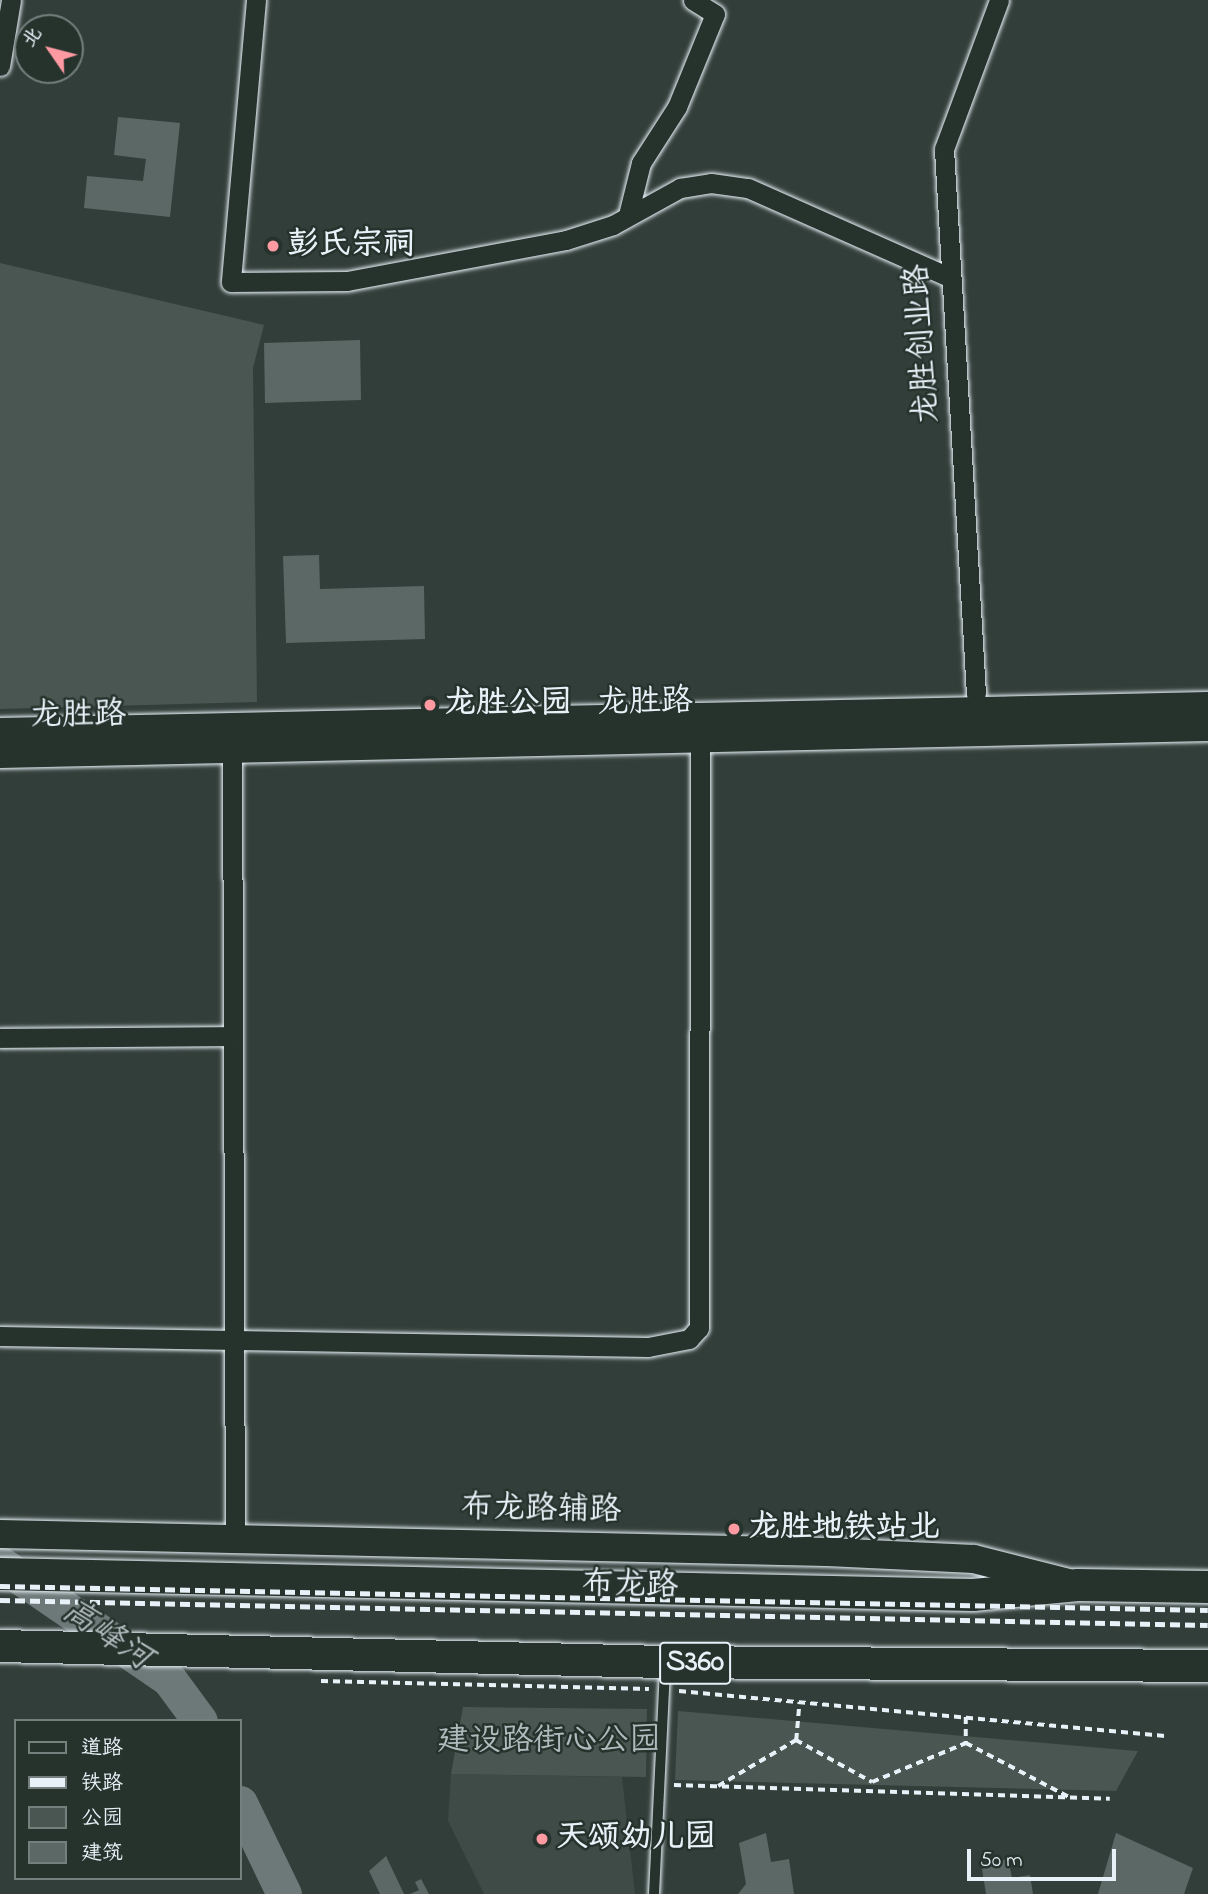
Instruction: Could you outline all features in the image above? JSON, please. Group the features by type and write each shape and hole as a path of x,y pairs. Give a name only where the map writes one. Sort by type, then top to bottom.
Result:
{"main road":[{"name":"龙胜路","path":"0,754 232,738 1208,706"},
{"name":"龙胜路","path":"0,732 232,738 700,738 1208,727"},
{"name":"布龙路辅路","path":"0,1534 974,1559 1078,1585"},
{"name":"布龙路","path":"0,1574 973,1595 1078,1585 1208,1587"},
{"name":"S360","path":"0,1646 182,1648 664,1681 1208,1666"}],"street":[{"path":"0,66 11,0"},
{"path":"256,0 231,282 393,274 584,236 680,188 731,185 949,277"},
{"path":"628,215 641,163 677,107 715,14 693,0"},
{"name":"龙胜创业路","path":"976,694 949,277 944,142 999,0"},
{"path":"232,738 235,1539"},
{"path":"0,1336 234,1343 648,1347 689,1339 699,1328 700,738"},
{"path":"0,1038 233,1036"}],"lane":[{"path":"654,1894 664,1681"}],"path":[{"path":"318,1681 664,1681 799,1702 1168,1736"},
{"path":"796,1740 799,1702"},
{"path":"966,1717 966,1743"},
{"path":"796,1740 872,1782"},
{"path":"718,1787 796,1740"},
{"path":"872,1782 966,1743"},
{"path":"966,1743 1071,1798"},
{"path":"872,1782 873,1791"},
{"path":"674,1785 1110,1799"}],"shaded area":[{"name":"天颂幼儿园","path":"451,1774 622,1777 635,1894 484,1894 448,1821"}],"green space":[{"path":"0,263 264,325 253,368 257,702 0,709"},
{"name":"建设路街心公园","path":"463,1707 647,1709 646,1777 451,1774"},
{"name":"建设路街心公园","path":"678,1711 1138,1751 1116,1791 675,1780"}],"building":[{"path":"118,117 180,123 170,217 84,208 87,176 143,181 146,159 114,155"},
{"path":"360,340 361,400 265,403 264,343"},
{"path":"319,555 320,589 424,586 425,639 286,643 283,556"},
{"path":"766,1833 771,1862 789,1859 794,1894 738,1894 746,1884 739,1843"},
{"path":"1116,1833 1193,1868 1184,1894 1098,1894"},
{"path":"386,1856 404,1894 380,1894 369,1871"},
{"path":"1008,1858 1012,1878 1030,1875 1033,1894 986,1894 982,1869"},
{"path":"421,1879 429,1894 410,1894 419,1890 415,1882"}],"waterway":[{"name":"高峰河","path":"1,1564 169,1679 199,1719"},
{"name":"高峰河","path":"242,1807 284,1894"}],"railway":[{"path":"0,1586 1208,1610"},
{"path":"0,1600 1208,1625"}],"place":[{"name":"彭氏宗祠","path":"273,246"},
{"name":"龙胜公园","path":"430,705"},
{"name":"龙胜地铁站北","path":"734,1529"},
{"name":"天颂幼儿园","path":"542,1839"}]}
